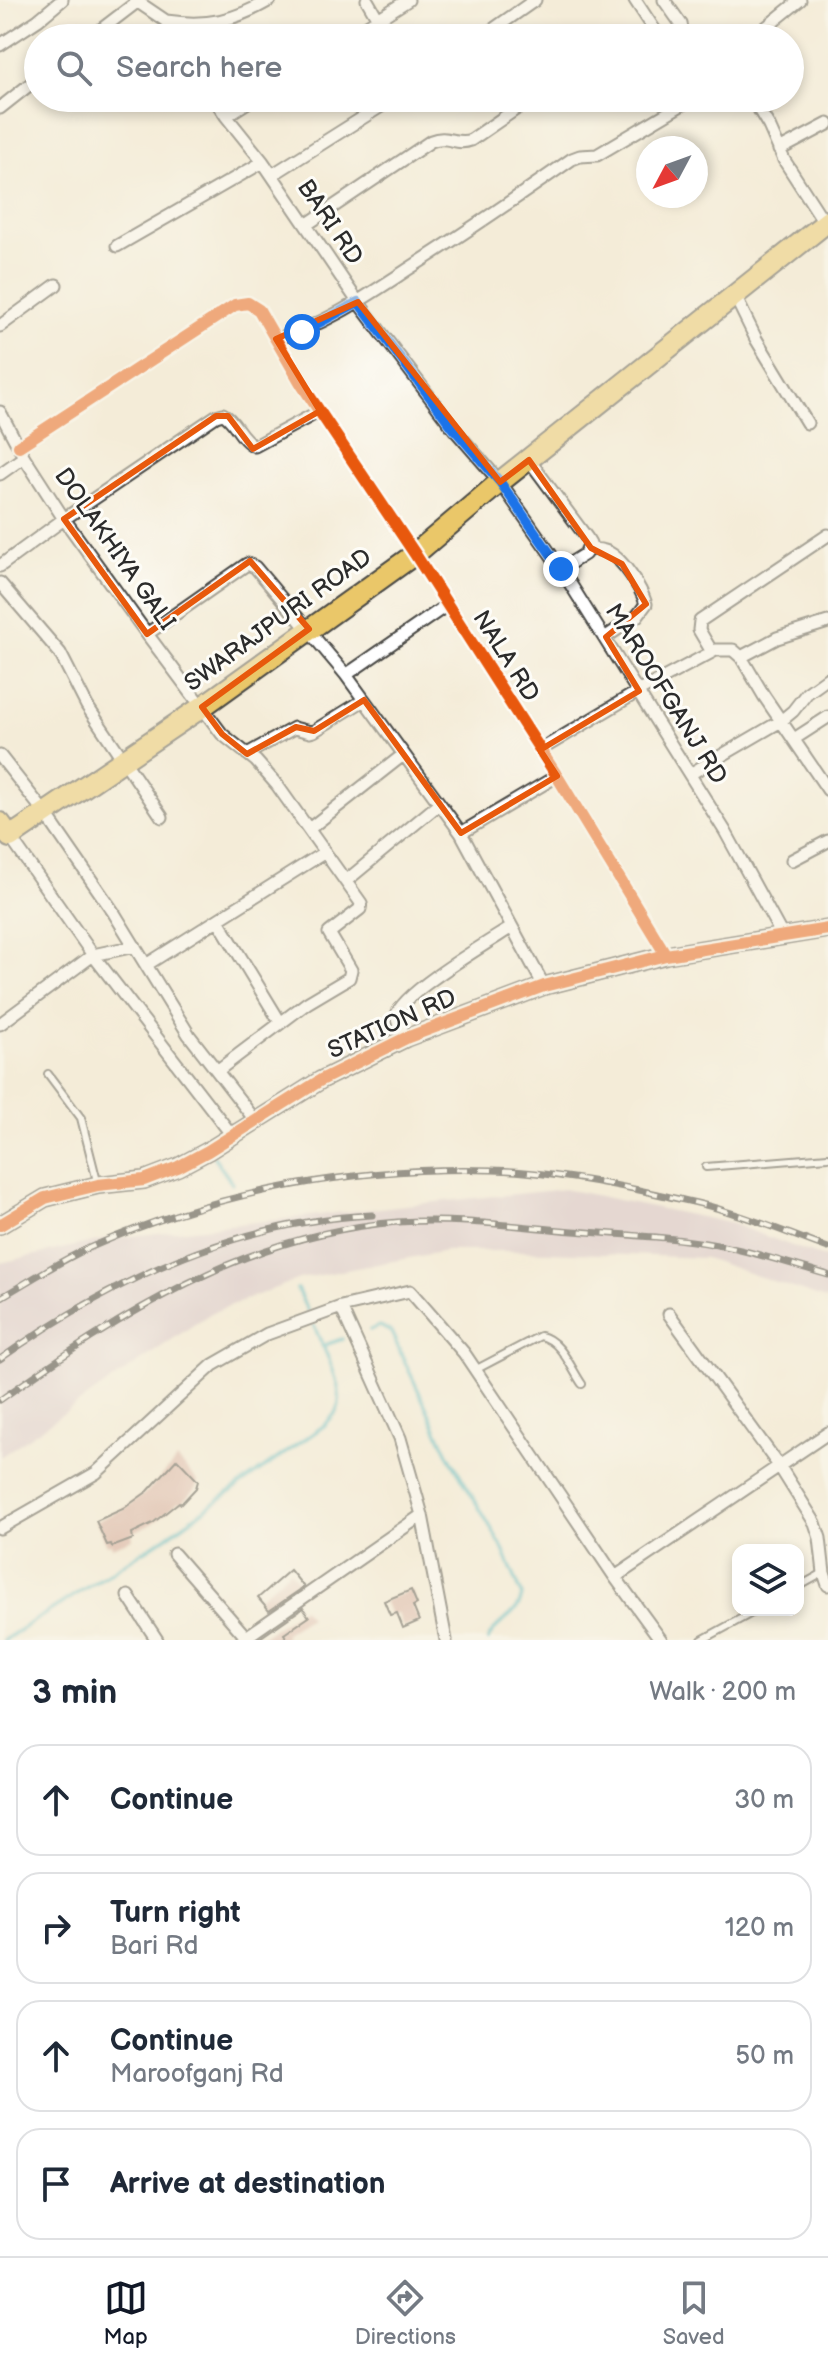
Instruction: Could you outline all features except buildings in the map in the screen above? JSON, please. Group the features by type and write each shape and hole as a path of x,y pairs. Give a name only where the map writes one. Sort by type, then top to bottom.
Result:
{"highway":[{"name":"SWARAJPURI ROAD","path":"5,830 45,813 124,760 415,554 734,294 827,224"}],"street":[{"path":"32,24 62,0"},
{"path":"199,24 239,15 270,0"},
{"path":"367,0 378,19"},
{"path":"370,24 408,0"},
{"path":"497,24 521,4 535,0"},
{"path":"635,0 651,24"},
{"path":"664,0 681,24"},
{"path":"770,24 800,0"},
{"path":"107,24 136,1 168,24"},
{"path":"166,21 186,24"},
{"path":"0,45 24,29"},
{"path":"0,108 24,89"},
{"name":"BARI RD","path":"223,112 263,162 358,302 454,429 500,482"},
{"path":"226,116 232,112"},
{"path":"272,175 372,112"},
{"path":"306,225 431,141 440,137 465,143 512,112"},
{"path":"276,339 302,332 358,302 572,159 597,155 669,112"},
{"path":"760,112 793,176 827,224"},
{"path":"779,150 828,124"},
{"path":"117,246 263,162"},
{"path":"0,326 56,285"},
{"path":"734,294 756,339 807,423"},
{"name":"NALA RD","path":"0,474 22,451 235,305 248,303 259,310 302,385 557,776 666,955"},
{"path":"0,566 216,416 228,416 249,443 255,446 320,411"},
{"name":"DOLAKHIYA GALI","path":"1,418 64,519 147,634 222,734 267,772 346,881"},
{"path":"529,460 587,538 589,549 585,554 561,569"},
{"name":"MAROOFGANJ RD","path":"500,482 606,637 725,831 783,937"},
{"path":"712,652 699,630 700,621 828,535"},
{"path":"589,549 608,552 615,557 646,604 637,616 606,637"},
{"path":"147,634 251,564 346,675 461,833 544,986"},
{"path":"0,583 60,653 87,706 162,817"},
{"path":"346,675 447,605"},
{"path":"741,657 777,638 828,622"},
{"path":"540,750 639,691 712,652 725,649 733,650 741,657 781,721 826,782"},
{"path":"690,774 781,721 807,693 828,678"},
{"path":"247,754 294,728 314,731 364,700"},
{"path":"794,739 828,717"},
{"path":"309,829 403,755"},
{"path":"0,756 45,813 135,946 177,1017 255,1120"},
{"path":"461,833 557,776"},
{"path":"217,1071 280,1022 351,974 329,933 362,906 346,881 439,804"},
{"path":"5,830 93,955 231,1134"},
{"path":"792,860 828,841"},
{"path":"146,965 325,852"},
{"path":"218,920 280,1022"},
{"path":"406,1038 398,1022 401,1005 440,974 512,927"},
{"name":"STATION RD","path":"0,1225 45,1198 98,1185 144,1180 167,1172 208,1151 321,1080 406,1038 544,986 666,955 828,929"},
{"path":"0,1024 93,955 135,946"},
{"path":"0,1528 96,1473 213,1365 267,1334 341,1307 410,1291 464,1353 661,1640"},
{"path":"341,1307 400,1438 422,1515 446,1640"},
{"path":"669,1314 780,1467 815,1523 827,1576"},
{"path":"615,1577 828,1433"},
{"path":"174,1554 244,1638 422,1515"},
{"path":"128,1596 157,1640"}],"lane":[{"path":"48,1074 81,1118 98,1185"},
{"path":"706,1167 828,1157"},
{"path":"475,1370 540,1336 555,1343 582,1384"},
{"path":"804,1585 827,1576"},
{"path":"702,1640 746,1616"}],"highlighted area":[{"path":"358,302 500,482 529,460 591,548 622,564 646,604 606,637 639,691 540,750 557,776 461,833 364,700 314,731 296,727 247,754 222,734 202,707 309,629 250,561 147,634 64,519 216,416 228,416 253,449 320,411 276,339"}],"shaded area":[{"path":"565,1189 730,1223 828,1259 828,1300 705,1258 446,1251 299,1279 211,1313 0,1457 0,1263 106,1239"}],"waterway":[{"path":"214,1157 232,1183"},
{"path":"297,1289 307,1310"},
{"path":"4,1640 166,1537 325,1425 337,1410 339,1391 314,1326"},
{"path":"370,1330 380,1326 391,1332 449,1456 501,1545 522,1594 513,1613 491,1633 488,1640"},
{"path":"322,1346 342,1339"}],"railway":[{"path":"0,1298 83,1251 191,1210 290,1186 391,1172 492,1170 601,1183 711,1206 828,1248"},
{"path":"0,1359 85,1305 176,1260 272,1229 372,1215"},
{"path":"0,1400 91,1338 187,1283 289,1242 343,1229 398,1222 442,1221 663,1238 731,1248 828,1275"}],"cycle path":[{"path":"19,446 235,305 248,303 259,310 302,385 557,776 666,955"},
{"path":"0,1225 45,1198 98,1185 144,1180 178,1167 321,1080 406,1038 544,986 666,955 828,929"}],"route":[{"path":"302,332 358,302 454,429 500,482 561,569"}]}
